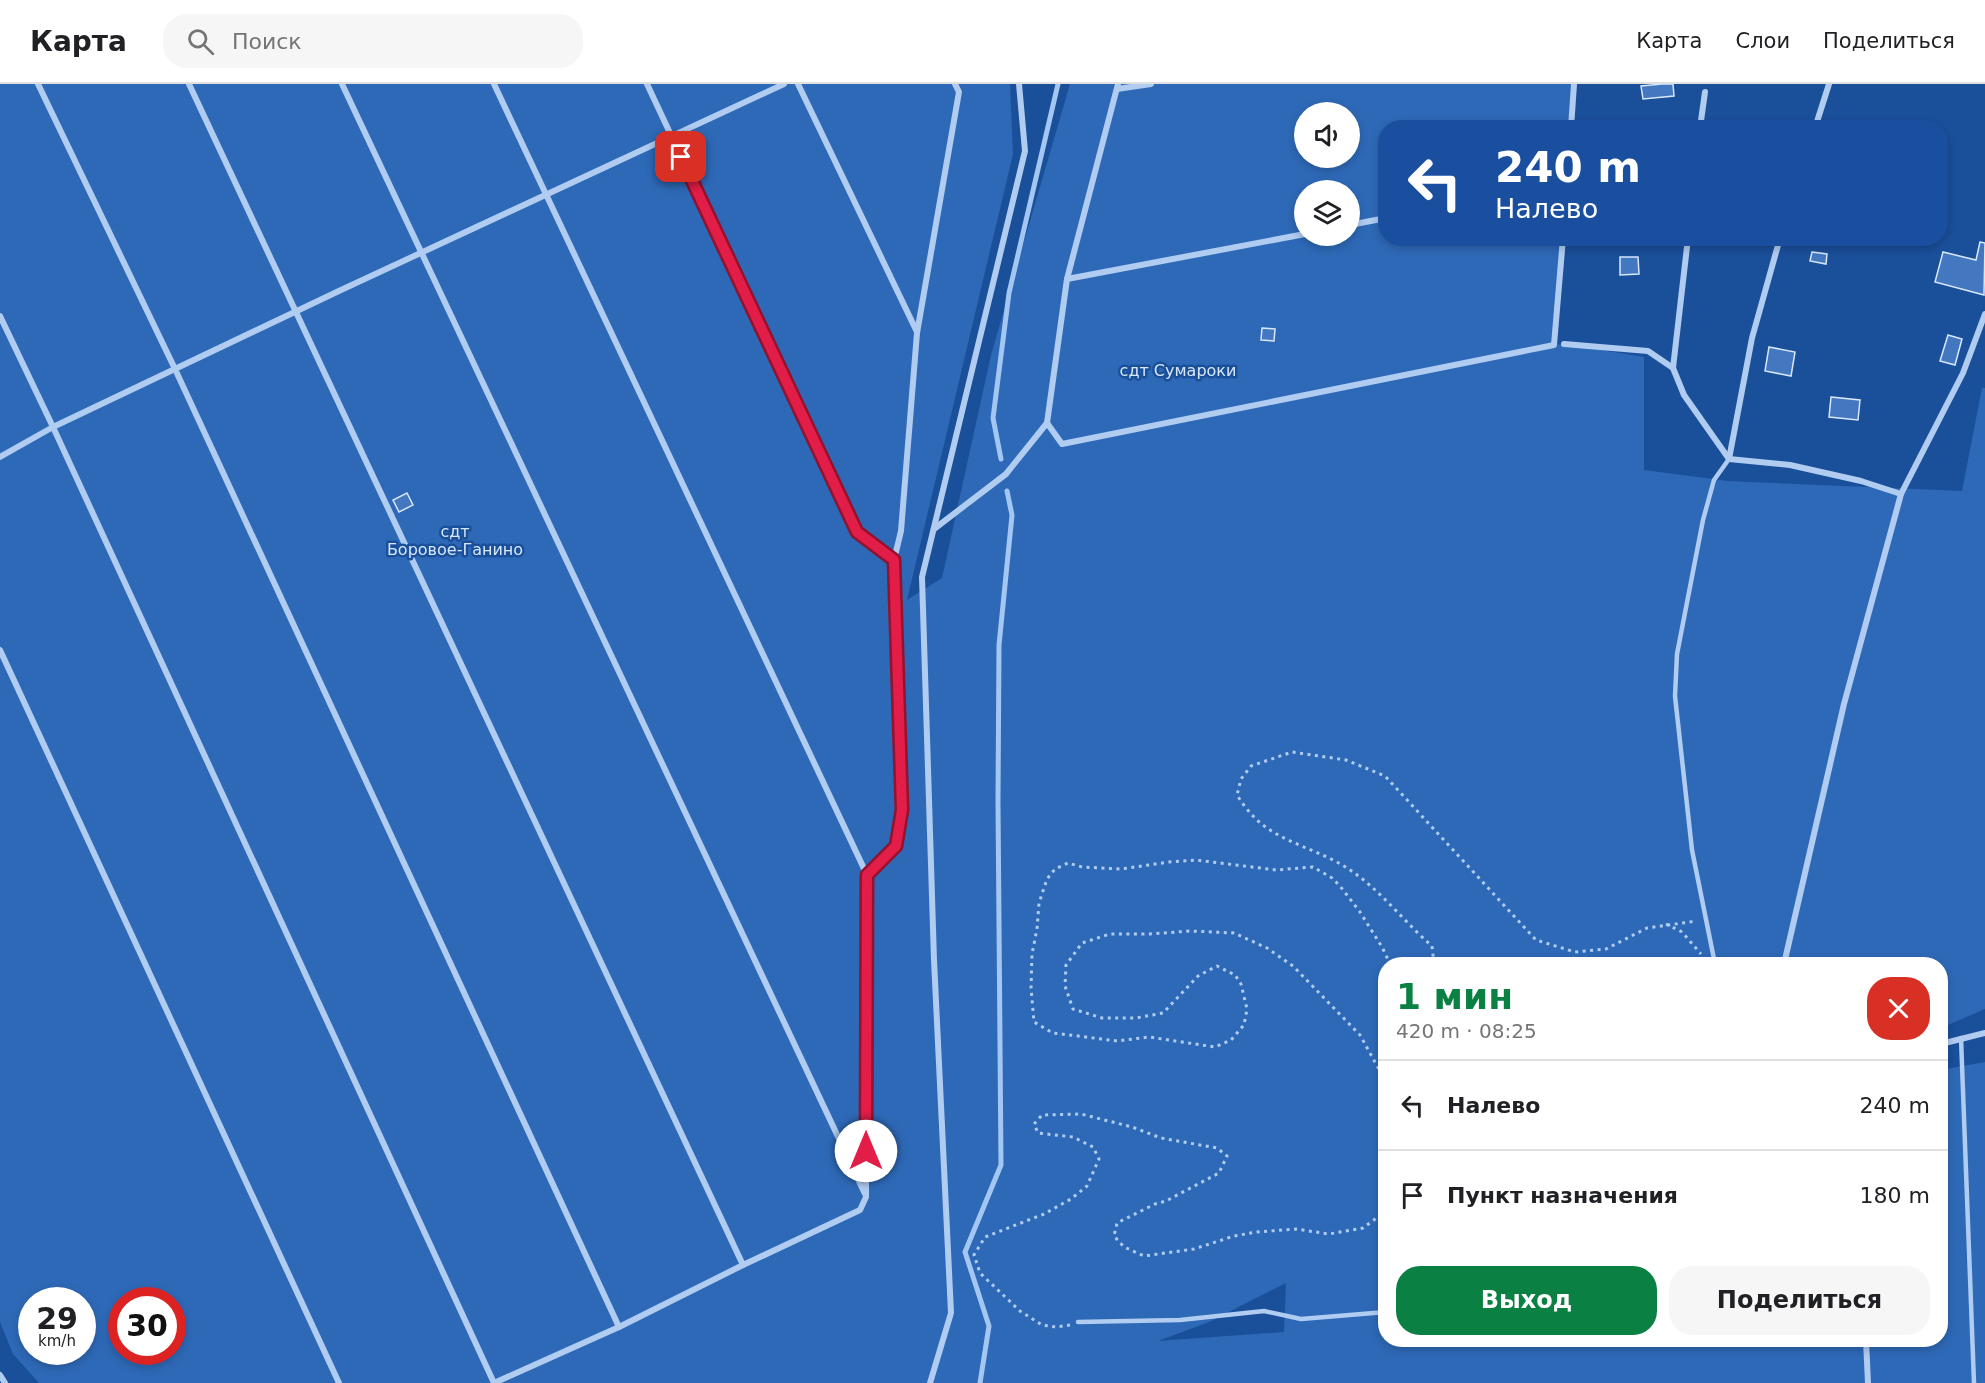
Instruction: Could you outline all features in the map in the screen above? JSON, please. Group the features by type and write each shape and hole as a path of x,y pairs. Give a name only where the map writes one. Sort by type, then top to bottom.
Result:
{"street":[{"path":"38,84 176,369 619,1327"},
{"path":"189,84 743,1265"},
{"path":"342,84 866,1197"},
{"path":"0,316 54,427 494,1383 619,1327 860,1210 866,1197 867,875 494,84"},
{"path":"647,84 857,532 894,560"},
{"path":"0,457 54,427 297,311 784,84"},
{"path":"798,84 918,333"},
{"path":"867,875 896,846 902,810 894,560 901,531 918,333 959,92 955,84"},
{"path":"930,1383 951,1313 934,960 922,577 1025,151 1019,84"},
{"path":"934,529 1006,474 1047,423 1067,279 1118,87 1151,84"},
{"path":"1572,120 1574,84"},
{"path":"1818,120 1829,84"},
{"path":"1702,120 1705,92"},
{"path":"1360,223 1378,220"},
{"path":"1067,279 1294,236"},
{"path":"1047,423 1062,444 1554,345 1562,246"},
{"path":"1687,246 1673,368 1684,395 1729,459 1790,465 1861,481 1901,494"},
{"path":"1729,459 1752,338 1778,246"},
{"path":"1786,957 1844,704 1901,494 1963,373 1985,314"},
{"path":"1564,345 1648,351 1673,368"},
{"path":"0,650 339,1383"},
{"path":"1948,1042 1985,1033"},
{"path":"1866,1347 1868,1383"},
{"path":"0,1375 5,1383"}],"lane":[{"path":"1713,957 1692,850 1675,696 1677,654 1703,520 1714,480 1729,459"},
{"path":"1961,1038 1974,1383"},
{"path":"1078,1322 1180,1320 1264,1311 1301,1319 1378,1313"}],"path":[{"path":"1433,957 1432,946 1414,931 1378,893 1346,867 1282,837 1255,819 1237,795 1241,779 1251,766 1292,752 1346,760 1385,776 1536,940 1550,945 1575,952 1606,949 1647,928 1705,920"},
{"path":"1378,1068 1360,1035 1293,966 1267,948 1234,933 1110,934 1082,943 1066,965 1065,986 1073,1009 1102,1018 1136,1018 1163,1013 1198,976 1217,966 1235,975 1247,1009 1244,1025 1231,1040 1215,1047 1149,1036 1117,1041 1053,1032 1034,1022 1031,988 1032,954 1042,891 1047,879 1056,869 1068,863 1082,867 1121,869 1196,860 1276,870 1313,867 1332,878 1340,886 1371,929 1387,957"},
{"path":"1665,924 1682,932 1692,941 1703,957"},
{"path":"1078,1322 1068,1326 1042,1325 1020,1311 980,1273 974,1255 985,1237 1044,1214 1071,1199 1087,1186 1099,1159 1093,1147 1074,1137 1038,1132 1034,1124 1042,1115 1081,1114 1132,1127 1161,1138 1217,1148 1227,1156 1219,1173 1166,1201 1117,1222 1114,1236 1124,1247 1144,1256 1194,1249 1234,1236 1257,1232 1296,1229 1329,1234 1363,1228 1378,1217"}],"green space":[{"path":"0,84 1010,84 1013,154 907,600 942,578 991,355 1070,84 1574,84 1571,120 1378,120 1378,246 1562,246 1554,345 1564,344 1644,357 1644,470 1728,481 1962,491 1982,388 1985,388 1985,1009 1948,1025 1948,957 1378,957 1378,1347 1948,1347 1948,1069 1985,1062 1985,1383 39,1383 23,1365 96,1365 96,1287 18,1287 18,1360 13,1354 0,1322","holes":["1286,1283 1284,1332 1158,1341 1209,1322"]}],"building":[{"path":"1673,84 1674,96 1643,99 1641,86"},
{"path":"1980,242 1985,243 1984,295 1935,282 1943,252 1976,260"},
{"path":"1812,252 1827,254 1826,264 1810,261"},
{"path":"1620,257 1638,257 1639,274 1620,275"},
{"path":"1262,328 1275,329 1274,341 1261,340"},
{"path":"1948,335 1962,339 1955,365 1940,361"},
{"path":"1769,347 1795,352 1791,376 1765,371"},
{"path":"1831,397 1860,400 1858,420 1829,417"},
{"path":"407,493 413,505 399,512 393,500"}],"waterway":[{"path":"1001,459 993,418 1009,293 1058,84"},
{"path":"980,1383 989,1326 965,1252 1001,1165 999,645 1012,515 1007,491"}],"route":[{"path":"681,157 857,532 894,560 902,810 896,846 867,875 866,1151"}],"park label":[{"name":"сдт Сумароки","path":"1178,370"},
{"name":"сдт Боровое-Ганино","path":"455,540"}]}
